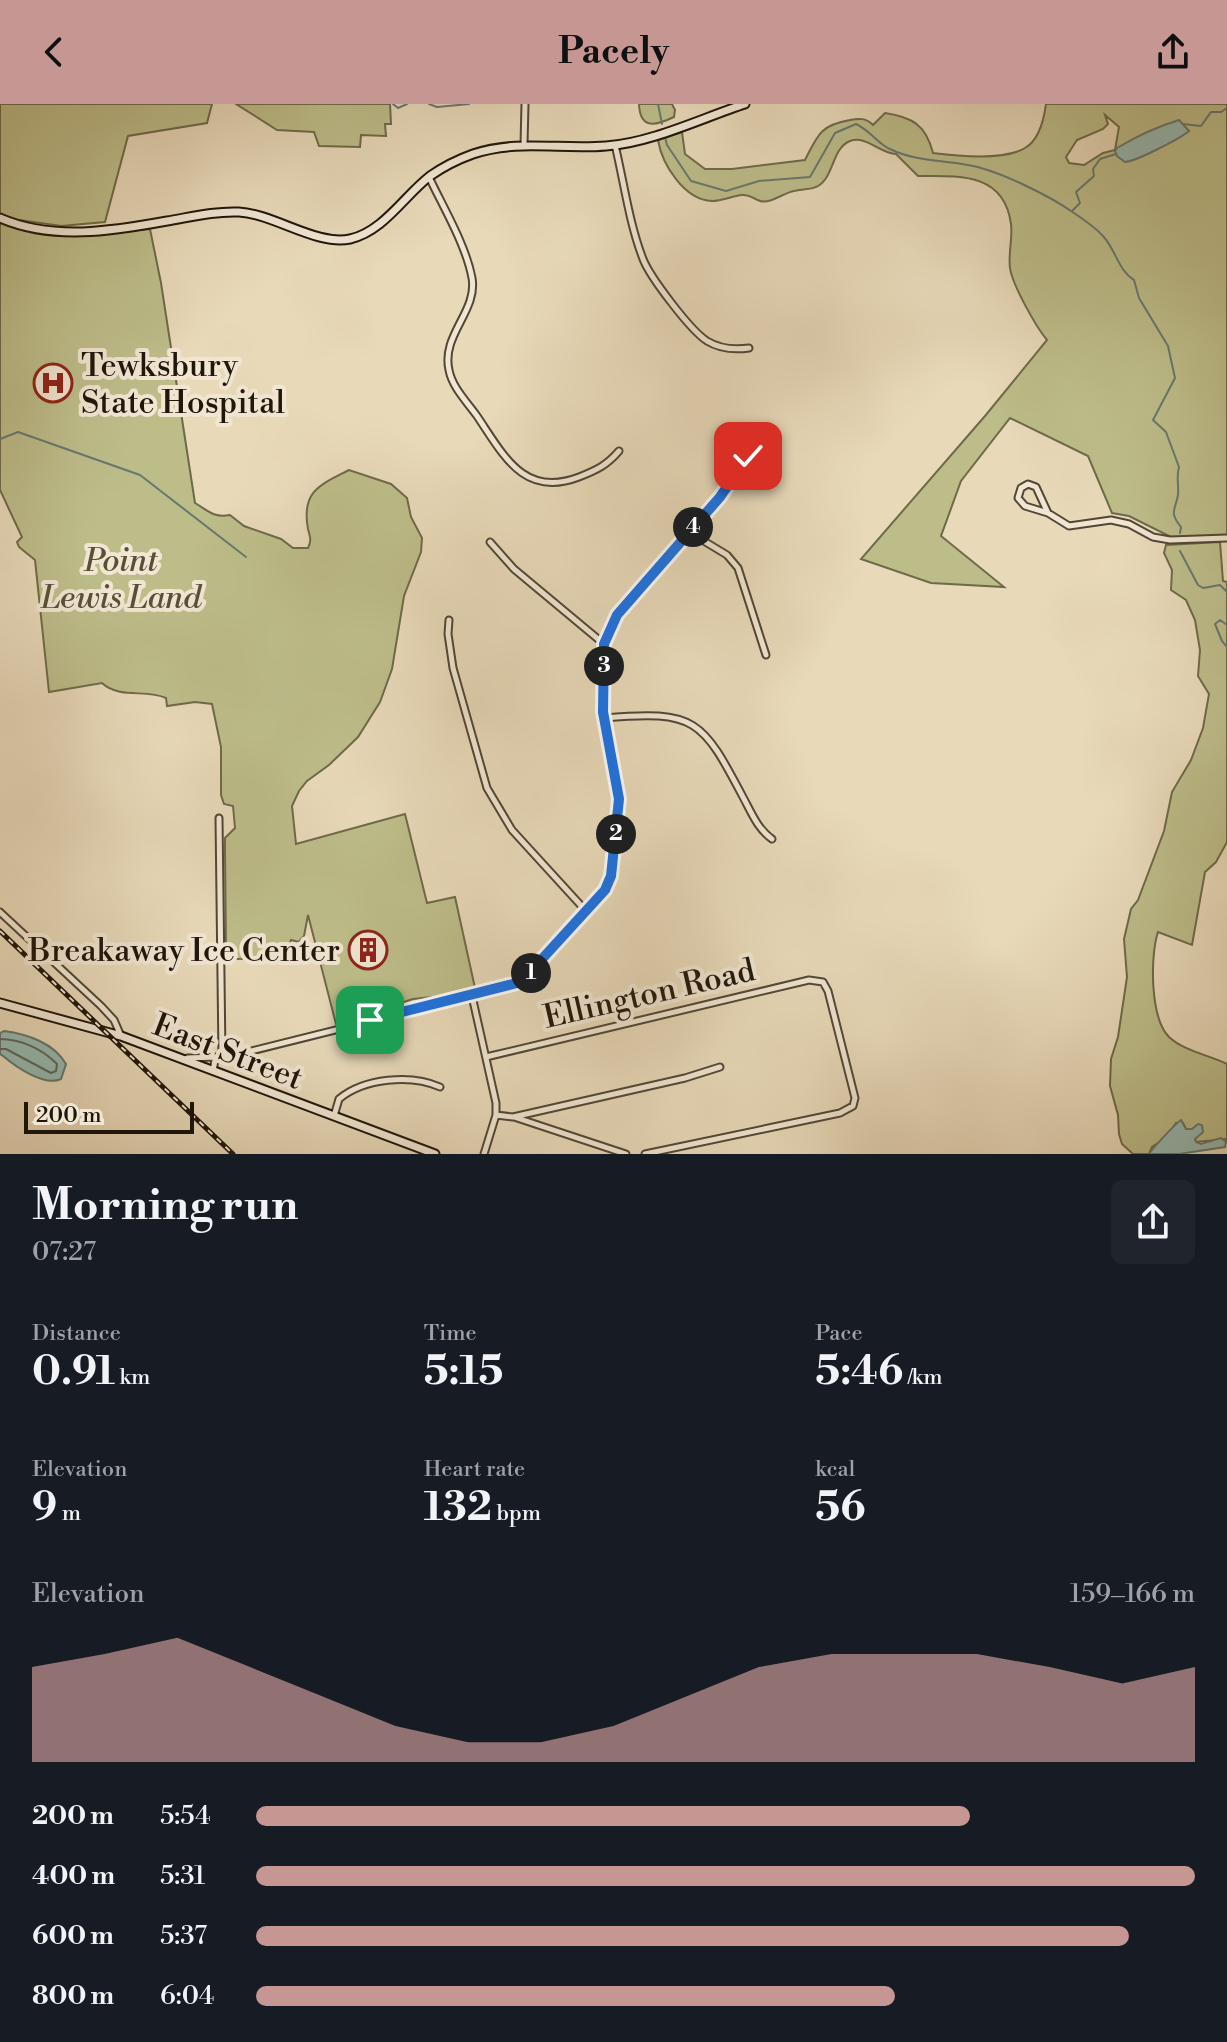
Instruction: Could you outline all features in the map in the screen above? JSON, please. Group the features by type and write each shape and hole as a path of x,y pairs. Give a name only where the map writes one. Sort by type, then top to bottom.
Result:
{"street":[{"path":"524,144 525,104"},
{"path":"0,218 30,230 65,232 149,224 210,213 243,212 326,238 345,240 363,235 380,224 429,177 470,155 524,144 615,145 745,104"},
{"path":"615,145 637,239 651,274 707,341 730,349 749,348"},
{"path":"429,177 468,263 473,286 467,308 449,344 449,373 499,450 527,476 554,485 604,467 619,451"},
{"path":"181,1058 239,1054 516,985 525,980 609,883 619,805 604,718 604,644 617,615 720,497 748,456"},
{"path":"1048,513 1036,487 1028,484 1021,488 1018,496 1021,503 1072,526 1111,520 1129,524 1156,538 1227,538"},
{"path":"689,532 727,555 738,568 766,655"},
{"path":"490,542 514,569 604,644"},
{"path":"449,620 453,668 487,788 512,830 586,911"},
{"path":"604,718 652,714 682,720 697,727 719,751 758,826 772,839"},
{"path":"213,1071 220,1056 219,818"},
{"path":"0,912 101,1006 115,1022 121,1036"},
{"name":"Ellington Road","path":"486,1057 809,980 823,982 841,1040 855,1098 853,1106 847,1111 826,1116 645,1154"},
{"path":"472,996 495,1094 496,1115 484,1154"},
{"name":"East Street","path":"0,1003 121,1036 435,1154"},
{"path":"513,1117 685,1078 720,1067"},
{"path":"333,1117 339,1099 357,1089 398,1079 429,1082 440,1087"},
{"path":"496,1115 513,1117 626,1154"}],"green space":[{"path":"0,104 212,104 207,123 128,136 105,222 61,226 18,222 0,214"},
{"path":"236,104 390,104 391,124 385,124 386,136 361,135 360,147 319,146 314,132 277,130"},
{"path":"639,104 672,104 674,117 650,124 642,119"},
{"path":"1046,104 1227,104 1227,536 1173,538 1129,516 1112,513 1088,456 1010,418 961,481 941,536 1004,587 931,583 861,559 1047,340 1025,305 1012,275 1011,224 1007,207 989,186 977,180 918,176 896,154 862,140 844,145 823,182 816,187 790,192 768,201 745,195 712,201 692,194 676,179 664,160 658,140 682,132 685,154 705,169 732,169 805,160 817,137 826,128 857,119 873,125 885,113 910,120 922,129 933,153 1005,155 1025,148 1034,140","holes":["1105,115 1119,127 1115,150 1103,153 1084,165 1069,163 1066,157 1077,140 1108,124"]},
{"name":"Point Lewis Land","path":"0,220 57,233 91,234 150,229 195,503 215,515 230,515 244,526 281,539 293,548 308,548 307,506 310,498 321,485 349,470 391,484 407,498 411,517 422,538 421,552 404,596 392,669 380,702 358,737 299,791 292,806 296,844 405,814 427,903 455,897 475,988 462,994 413,999 336,1024 308,915 304,936 299,942 291,940 285,958 235,959 226,949 225,838 235,828 233,806 224,804 221,795 221,747 212,704 195,702 167,706 166,698 158,695 116,691 102,683 49,692 35,560 19,547 17,542 22,537 0,490"},
{"path":"1220,542 1223,581 1227,582 1227,842 1216,862 1205,872 1192,945 1158,932 1153,986 1158,1016 1169,1037 1189,1049 1227,1064 1227,1143 1225,1139 1196,1142 1192,1129 1186,1129 1183,1123 1176,1123 1167,1137 1152,1147 1149,1154 1133,1154 1122,1144 1110,1086 1111,1059 1118,1037 1127,977 1124,939 1131,909 1138,900 1164,831 1172,792 1191,760 1203,728 1209,694 1198,676 1200,650 1195,620 1186,600 1171,590 1172,570 1164,553 1166,545"}],"water":[{"path":"1179,120 1189,131 1177,139 1131,161 1125,162 1117,156 1117,148"},
{"path":"4,1031 31,1037 54,1050 66,1064 61,1079 39,1078 0,1054 0,1033"},
{"path":"1181,1120 1186,1129 1202,1125 1203,1132 1195,1139 1196,1142 1201,1144 1221,1138 1226,1142 1225,1147 1179,1154 1149,1154"}],"waterway":[{"path":"393,104 398,108 407,104"},
{"path":"429,104 437,107 469,104"},
{"path":"658,104 662,124"},
{"path":"1183,124 1201,126 1211,112 1221,112 1227,108"},
{"path":"665,137 691,181 726,191 759,181 810,177 835,133 856,124 899,153 968,165 1023,184 1089,223 1100,233 1124,271 1134,280 1139,298 1168,346 1175,378 1153,420 1166,432 1179,467 1174,511 1181,527 1180,533"},
{"path":"1073,210 1080,203 1076,192 1094,176 1093,169 1100,159 1116,154"},
{"path":"0,439 18,432 140,475 246,557"},
{"path":"1180,551 1198,585 1203,588 1220,585 1227,592"},
{"path":"1227,625 1220,620 1215,624 1227,647"}],"railway":[{"path":"0,931 233,1154"}],"place":[{"name":"Tewksbury State Hospital","path":"53,383"},
{"name":"Breakaway Ice Center","path":"368,950"}],"route":[{"path":"370,1020 516,985 529,976 605,890 611,876 619,799 603,712 604,644 617,615 720,497 748,456"}]}
